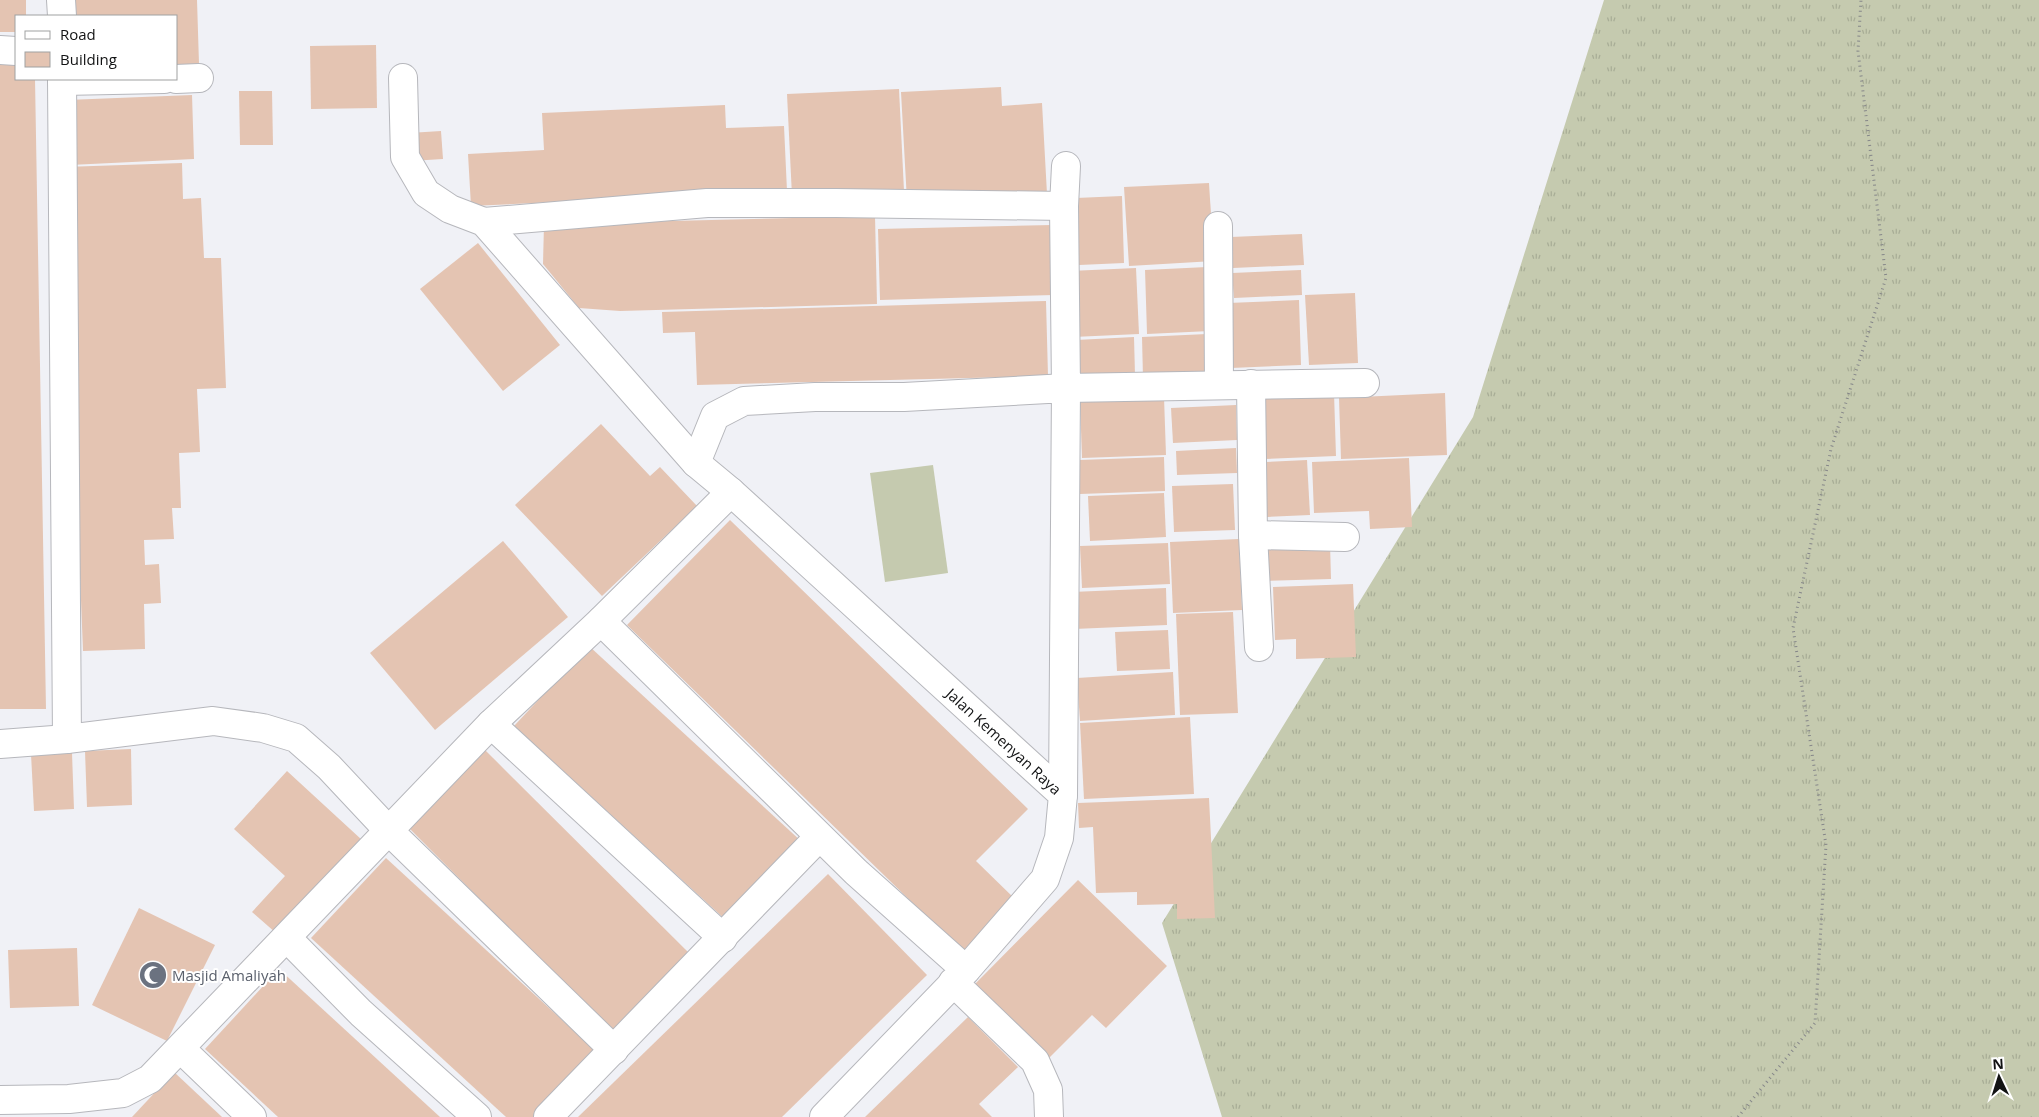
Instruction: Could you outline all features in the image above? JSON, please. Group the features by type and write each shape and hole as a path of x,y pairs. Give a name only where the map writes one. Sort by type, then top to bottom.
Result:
{"street":[{"path":"61,0 62,15"},
{"path":"0,50 15,51"},
{"path":"403,78 405,158 426,193 450,209 484,222 706,203 1064,206"},
{"path":"62,80 67,739"},
{"path":"1063,795 1066,388 1064,206 1066,166"},
{"name":"Jalan Kemenyan Raya","path":"484,222 696,463 731,492 1063,795 1059,838 1045,879 960,976 824,1117"},
{"path":"1218,226 1219,384"},
{"path":"696,463 715,416 744,401 815,397 904,397 1066,388 1365,383"},
{"path":"1252,384 1252,535 1259,646"},
{"path":"0,1100 69,1108 123,1093 150,1079 181,1049 491,724 601,621 731,492"},
{"path":"1252,535 1345,537"},
{"path":"601,621 960,976 1035,1061 1048,1090 1049,1117"},
{"path":"0,744 67,739 213,722 263,728 296,738 329,767 388,831 614,1050"},
{"path":"491,724 723,938"},
{"path":"548,1117 819,837"},
{"path":"287,938 361,1013 477,1117"},
{"path":"181,1049 252,1117"}],"path":[{"path":"1738,1117 1815,1024 1826,845 1792,628 1831,449 1886,278 1858,51 1860,0"}],"green space":[{"path":"1604,0 2039,0 2039,1117 1222,1117 1162,923 1473,417"},
{"path":"933,465 948,573 885,582 870,473"}],"building":[{"path":"0,0 26,0 26,15 15,15 15,32 0,32"},
{"path":"71,0 197,0 199,64 178,65 178,15 72,15"},
{"path":"376,45 377,108 311,109 310,46"},
{"path":"0,56 15,56 15,80 35,80 46,709 0,709"},
{"path":"1001,87 1002,106 1042,103 1047,194 907,201 901,92"},
{"path":"899,89 904,191 792,196 787,94"},
{"path":"239,91 272,91 273,145 240,145"},
{"path":"192,95 194,159 70,165 67,100"},
{"path":"725,105 726,128 784,126 787,191 471,206 468,154 544,150 542,113"},
{"path":"441,131 443,159 411,161 409,133"},
{"path":"182,163 183,199 201,198 204,258 221,258 226,388 197,389 200,452 179,453 181,508 172,508 174,539 144,540 145,565 159,564 161,603 144,604 145,649 83,651 64,167"},
{"path":"1209,183 1214,261 1129,266 1124,187"},
{"path":"1122,196 1124,263 1079,265 1076,198"},
{"path":"875,216 877,304 620,311 579,308 543,264 544,224"},
{"path":"1052,225 1054,295 880,300 878,229"},
{"path":"1302,234 1304,265 1233,268 1231,237"},
{"path":"478,243 560,345 503,391 420,289"},
{"path":"1207,267 1210,331 1147,334 1145,270"},
{"path":"1136,268 1139,334 1073,337 1070,271"},
{"path":"1301,270 1302,295 1234,298 1232,273"},
{"path":"1355,293 1358,363 1309,365 1305,295"},
{"path":"1299,300 1301,365 1231,368 1228,303"},
{"path":"1046,301 1048,376 697,385 695,332 663,333 662,312"},
{"path":"1207,334 1209,375 1143,378 1142,337"},
{"path":"1134,337 1135,375 1078,377 1076,340"},
{"path":"1334,393 1336,456 1265,459 1262,396"},
{"path":"1445,393 1447,455 1341,459 1339,398"},
{"path":"1164,397 1166,455 1082,458 1080,401"},
{"path":"1236,405 1237,440 1173,443 1171,408"},
{"path":"601,424 650,476 660,467 697,506 602,596 515,505"},
{"path":"1236,448 1237,473 1177,475 1176,451"},
{"path":"1164,457 1165,491 1080,494 1079,460"},
{"path":"1409,458 1412,527 1370,529 1369,511 1314,513 1312,462"},
{"path":"1307,460 1310,515 1267,517 1265,462"},
{"path":"1233,484 1235,530 1174,532 1172,486"},
{"path":"1164,493 1166,537 1090,541 1088,496"},
{"path":"730,520 1028,809 976,861 1015,899 963,952 627,625"},
{"path":"1239,539 1242,610 1173,613 1170,542"},
{"path":"503,541 568,617 435,730 370,653"},
{"path":"1168,543 1170,584 1082,588 1080,546"},
{"path":"1330,543 1331,579 1264,581 1263,546"},
{"path":"1353,584 1356,657 1296,659 1296,639 1275,640 1273,587"},
{"path":"1166,588 1167,625 1074,629 1072,592"},
{"path":"1233,612 1238,713 1180,715 1176,614"},
{"path":"1168,630 1170,669 1117,671 1115,632"},
{"path":"589,646 802,842 728,922 514,726"},
{"path":"1173,672 1175,715 1080,721 1077,678"},
{"path":"1190,717 1194,794 1084,799 1080,723"},
{"path":"131,749 132,805 87,807 85,751"},
{"path":"485,750 691,955 612,1032 408,827"},
{"path":"72,753 74,809 34,811 31,754"},
{"path":"287,771 362,840 276,933 252,912 285,876 234,829"},
{"path":"1209,798 1215,918 1177,919 1177,904 1137,905 1137,892 1096,893 1093,827 1079,828 1078,803"},
{"path":"386,858 598,1053 539,1117 506,1117 311,938"},
{"path":"828,874 927,975 782,1117 578,1117"},
{"path":"1078,880 1167,966 1106,1028 1092,1015 1049,1058 975,984"},
{"name":"Masjid Amaliyah","path":"139,908 215,945 167,1041 92,1005"},
{"path":"77,948 79,1006 10,1008 8,950"},
{"path":"279,969 440,1117 278,1117 205,1049"},
{"path":"968,1017 1018,1067 979,1104 992,1117 865,1117"},
{"path":"174,1072 222,1117 132,1117"}],"place":[{"name":"Masjid Amaliyah","path":"153,975"}]}
